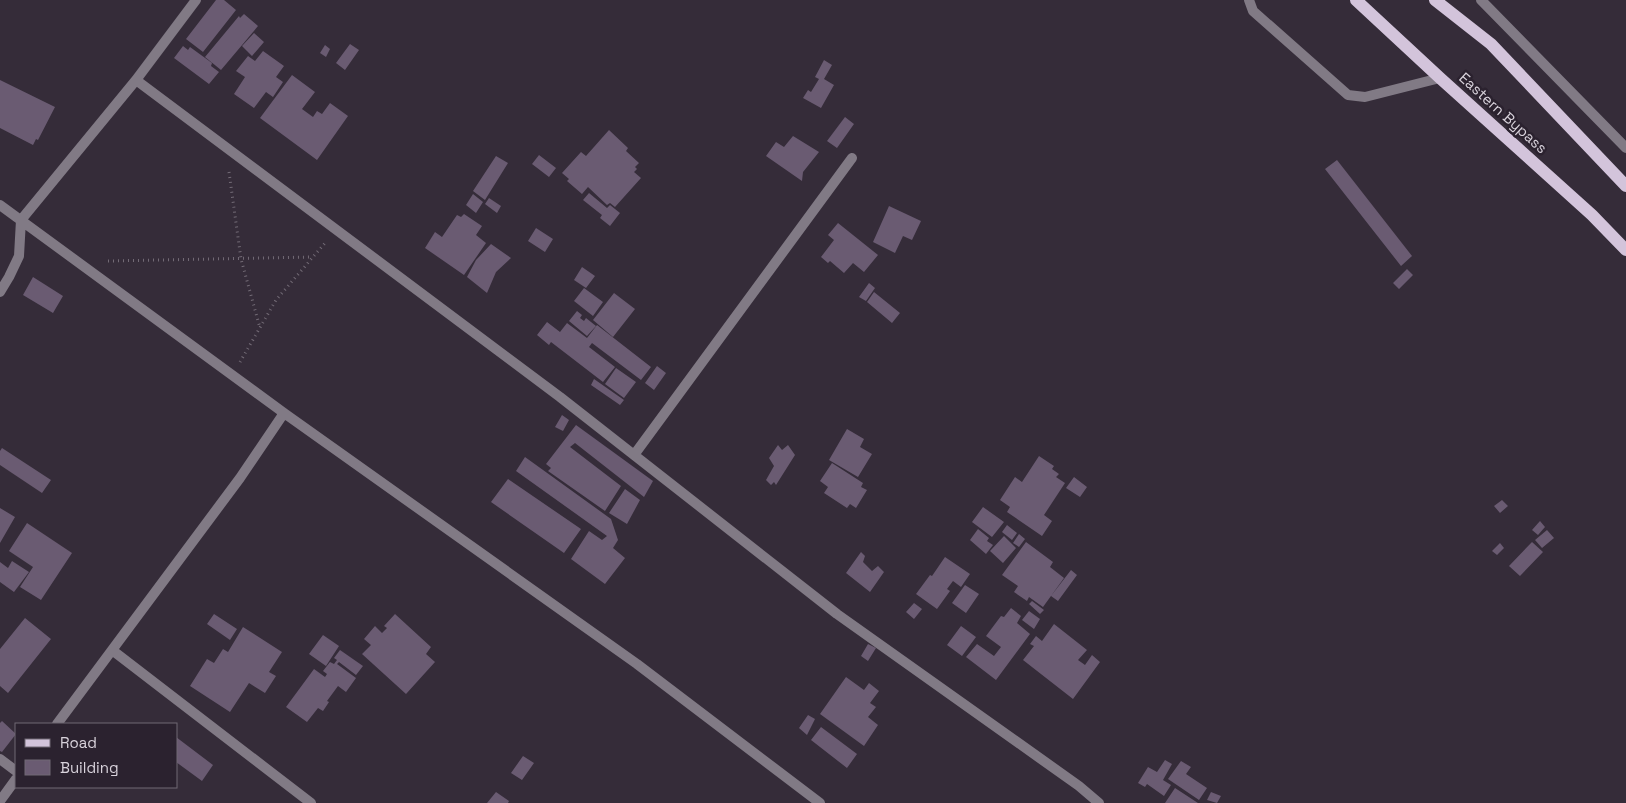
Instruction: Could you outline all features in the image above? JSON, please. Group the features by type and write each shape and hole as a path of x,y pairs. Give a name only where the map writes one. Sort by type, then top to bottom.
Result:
{"main road":[{"name":"Eastern Bypass","path":"1356,0 1592,215 1626,250"},
{"path":"1435,0 1491,44 1626,186"}],"street":[{"path":"0,292 19,256 21,220 136,80 196,0"},
{"path":"1249,0 1253,11 1348,95 1365,97 1440,78"},
{"path":"1481,0 1626,148"},
{"path":"136,80 560,397 837,614 1079,786 1099,803"},
{"path":"634,455 852,158"},
{"path":"0,205 284,413 637,664 820,803"},
{"path":"58,723 240,478 284,413"},
{"path":"112,650 312,803"},
{"path":"0,759 15,770"},
{"path":"0,801 15,781"}],"path":[{"path":"226,148 241,259 260,328"},
{"path":"233,375 276,300 336,230"},
{"path":"78,262 313,257"}],"building":[{"path":"216,0 224,0 236,10 203,52 186,39"},
{"path":"244,14 258,26 221,70 205,57 239,16 240,18"},
{"path":"254,33 264,42 252,56 242,46"},
{"path":"350,44 359,50 345,70 336,63"},
{"path":"325,45 330,49 326,57 320,53"},
{"path":"183,46 188,50 190,47 212,63 211,66 219,72 209,84 174,58"},
{"path":"263,51 284,66 276,77 283,82 273,97 266,92 254,108 234,94 245,77 236,71 248,56 255,61"},
{"path":"824,60 832,65 824,79 834,85 821,108 803,98 808,90 811,92 819,79 815,77"},
{"path":"292,75 315,92 302,109 313,117 317,111 322,114 330,103 348,116 317,160 260,118"},
{"path":"0,80 55,107 38,140 36,139 33,145 0,128"},
{"path":"845,117 854,124 837,148 827,141"},
{"path":"609,130 628,148 626,151 639,163 635,167 637,169 634,172 641,178 615,207 610,203 607,205 588,187 582,194 567,181 569,179 562,173 581,152 586,156"},
{"path":"793,136 819,152 803,172 802,181 766,156 776,142 784,147"},
{"path":"539,155 556,168 549,177 532,164"},
{"path":"496,156 508,163 485,200 473,191"},
{"path":"1337,160 1412,256 1401,266 1325,169"},
{"path":"589,193 607,208 610,205 620,213 610,226 600,218 602,215 583,200"},
{"path":"473,194 483,202 476,213 466,205"},
{"path":"489,198 501,206 497,213 485,204"},
{"path":"889,206 921,221 912,240 903,236 895,253 873,242"},
{"path":"464,214 482,226 476,235 486,243 464,275 425,248 435,232 442,237 457,215 461,217"},
{"path":"838,223 878,255 864,272 853,263 844,273 830,261 828,263 821,257 834,240 828,235"},
{"path":"536,228 553,239 545,252 528,241"},
{"path":"491,244 511,258 496,272 487,293 467,277 476,260"},
{"path":"582,267 595,276 586,288 574,280"},
{"path":"1407,269 1413,275 1399,289 1393,283"},
{"path":"33,277 63,296 53,313 23,295"},
{"path":"869,283 875,288 866,301 859,297"},
{"path":"584,288 603,302 593,316 574,301"},
{"path":"874,292 900,313 892,323 867,302"},
{"path":"614,293 635,309 613,337 593,320"},
{"path":"577,311 582,315 580,318 584,321 586,318 596,326 587,336 569,321"},
{"path":"547,322 560,332 567,323 587,338 597,325 651,367 641,380 592,343 589,347 615,367 603,382 551,342 549,345 537,335"},
{"path":"657,366 666,373 654,390 645,383"},
{"path":"616,368 636,382 624,398 605,384"},
{"path":"594,379 624,400 620,405 591,385"},
{"path":"562,415 569,420 563,431 555,427"},
{"path":"576,425 653,481 644,497 575,443 570,447 621,486 605,511 548,471 551,468 546,464"},
{"path":"847,429 864,439 860,447 872,454 858,477 829,460"},
{"path":"778,445 782,450 788,445 795,455 776,485 774,482 771,485 766,480 774,466 769,458"},
{"path":"2,448 51,480 42,493 0,465 0,451"},
{"path":"1039,456 1054,466 1052,469 1059,474 1056,477 1065,483 1044,515 1052,521 1042,536 1007,512 1010,507 1000,500 1015,477 1022,482"},
{"path":"525,457 611,519 618,540 613,548 625,558 605,584 571,559 589,531 602,540 607,536 516,471"},
{"path":"832,463 863,483 861,487 867,490 856,508 850,504 847,508 824,493 828,487 820,481"},
{"path":"1074,477 1087,487 1080,497 1066,488"},
{"path":"508,479 581,529 564,553 491,502"},
{"path":"625,489 640,500 627,524 609,513"},
{"path":"1502,500 1508,506 1500,513 1494,506"},
{"path":"983,507 1004,522 992,537 972,522"},
{"path":"0,508 15,517 0,543"},
{"path":"1540,521 1545,527 1538,535 1532,530"},
{"path":"27,523 72,553 41,600 20,587 33,567 9,551"},
{"path":"1007,525 1017,533 1012,540 1002,532"},
{"path":"978,529 989,538 987,541 993,545 986,554 970,540"},
{"path":"1547,530 1554,538 1542,548 1535,540"},
{"path":"1019,534 1025,539 1019,547 1013,543"},
{"path":"1004,536 1016,548 1003,563 990,551"},
{"path":"1026,542 1053,562 1050,567 1064,578 1043,607 1029,597 1027,601 1014,592 1018,586 1002,575"},
{"path":"1532,542 1543,552 1520,576 1509,566"},
{"path":"1500,543 1504,548 1497,555 1492,551"},
{"path":"861,552 865,556 863,562 872,571 878,566 884,572 870,592 846,573"},
{"path":"945,557 970,574 961,587 953,581 947,589 950,591 937,609 916,594"},
{"path":"12,561 29,572 14,592 0,582 0,562 8,568"},
{"path":"1071,570 1077,575 1058,601 1051,596"},
{"path":"965,585 979,594 966,613 952,603"},
{"path":"1032,601 1044,610 1040,614 1029,604"},
{"path":"914,603 922,609 914,619 906,612"},
{"path":"1011,608 1021,616 1017,623 1030,634 996,680 966,657 977,644 994,656 1001,647 986,636 1001,616 1004,617"},
{"path":"1029,611 1040,619 1034,629 1022,620"},
{"path":"214,614 237,629 230,640 207,624"},
{"path":"395,614 431,647 426,654 435,662 406,694 362,654 371,645 364,639 375,626 382,633 387,628 384,626"},
{"path":"25,618 51,639 8,693 0,686 0,649"},
{"path":"1054,624 1087,650 1078,660 1085,665 1092,655 1100,662 1073,699 1023,660 1034,646 1030,644 1036,636 1042,641"},
{"path":"961,626 976,637 962,656 947,645"},
{"path":"243,627 282,652 269,672 276,676 265,693 249,683 230,712 190,686 207,659 214,663 223,649 228,652"},
{"path":"323,635 339,646 326,666 309,654"},
{"path":"868,644 876,648 868,661 861,656"},
{"path":"340,650 363,666 356,675 339,662 337,664 356,678 346,692 338,686 327,701 329,702 323,711 318,708 307,722 286,707 314,669 325,677 327,674 323,671 330,662 334,664 337,660 334,658"},
{"path":"846,677 864,690 869,683 879,691 870,703 876,707 868,717 878,725 864,746 820,714"},
{"path":"808,715 815,719 807,735 799,728"},
{"path":"2,721 15,733 2,752 0,751 0,723"},
{"path":"821,727 857,754 847,768 811,740"},
{"path":"178,739 213,765 202,781 178,763"},
{"path":"523,756 534,763 522,780 511,773"},
{"path":"1165,760 1172,764 1163,780 1171,785 1164,796 1147,784 1145,787 1138,783 1148,767 1157,772"},
{"path":"1181,761 1191,767 1186,774 1207,788 1199,800 1168,779"},
{"path":"1175,788 1198,803 1165,803"},
{"path":"496,792 509,801 508,803 487,803"},
{"path":"1211,792 1221,796 1217,803 1207,800"}]}
